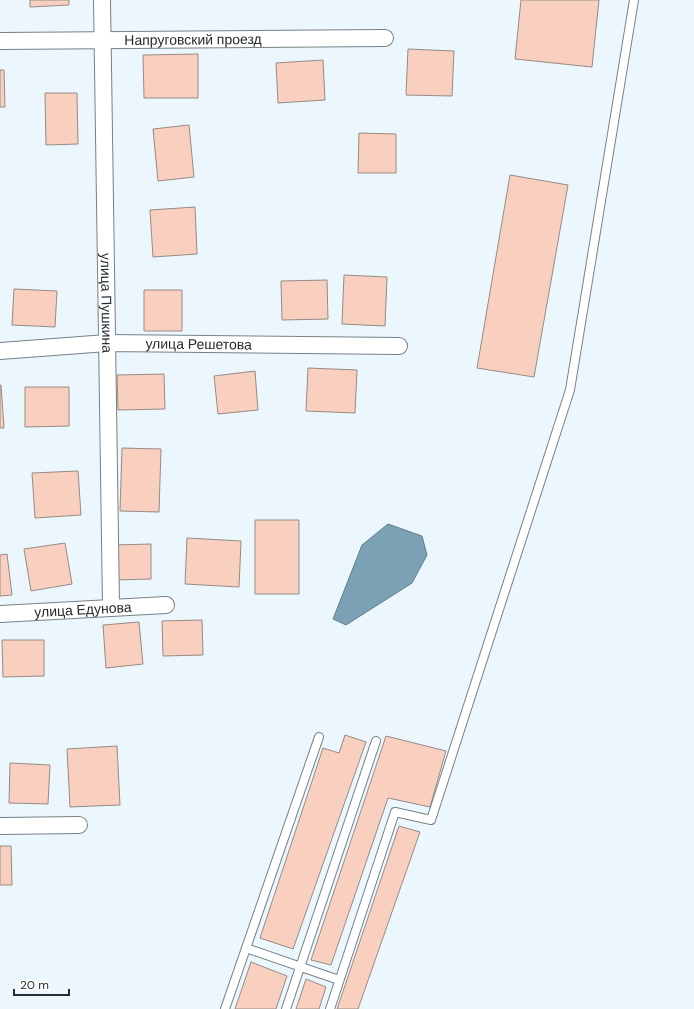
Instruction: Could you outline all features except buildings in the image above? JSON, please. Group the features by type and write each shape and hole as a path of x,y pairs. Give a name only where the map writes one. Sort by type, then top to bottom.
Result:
{"street":[{"name":"улица Пушкина","path":"102,0 111,606"},
{"name":"Напруговский проезд","path":"0,41 385,38"},
{"name":"улица Решетова","path":"0,351 107,343 399,346"},
{"name":"улица Едунова","path":"0,614 111,606 166,604"},
{"path":"0,826 79,825"}],"lane":[{"path":"330,1009 395,812 431,820 570,390 634,0"},
{"path":"225,1009 319,737"},
{"path":"286,1009 376,741"},
{"path":"246,948 340,980"}],"water":[{"path":"388,524 422,536 427,555 412,583 346,625 333,619 362,545"}]}
